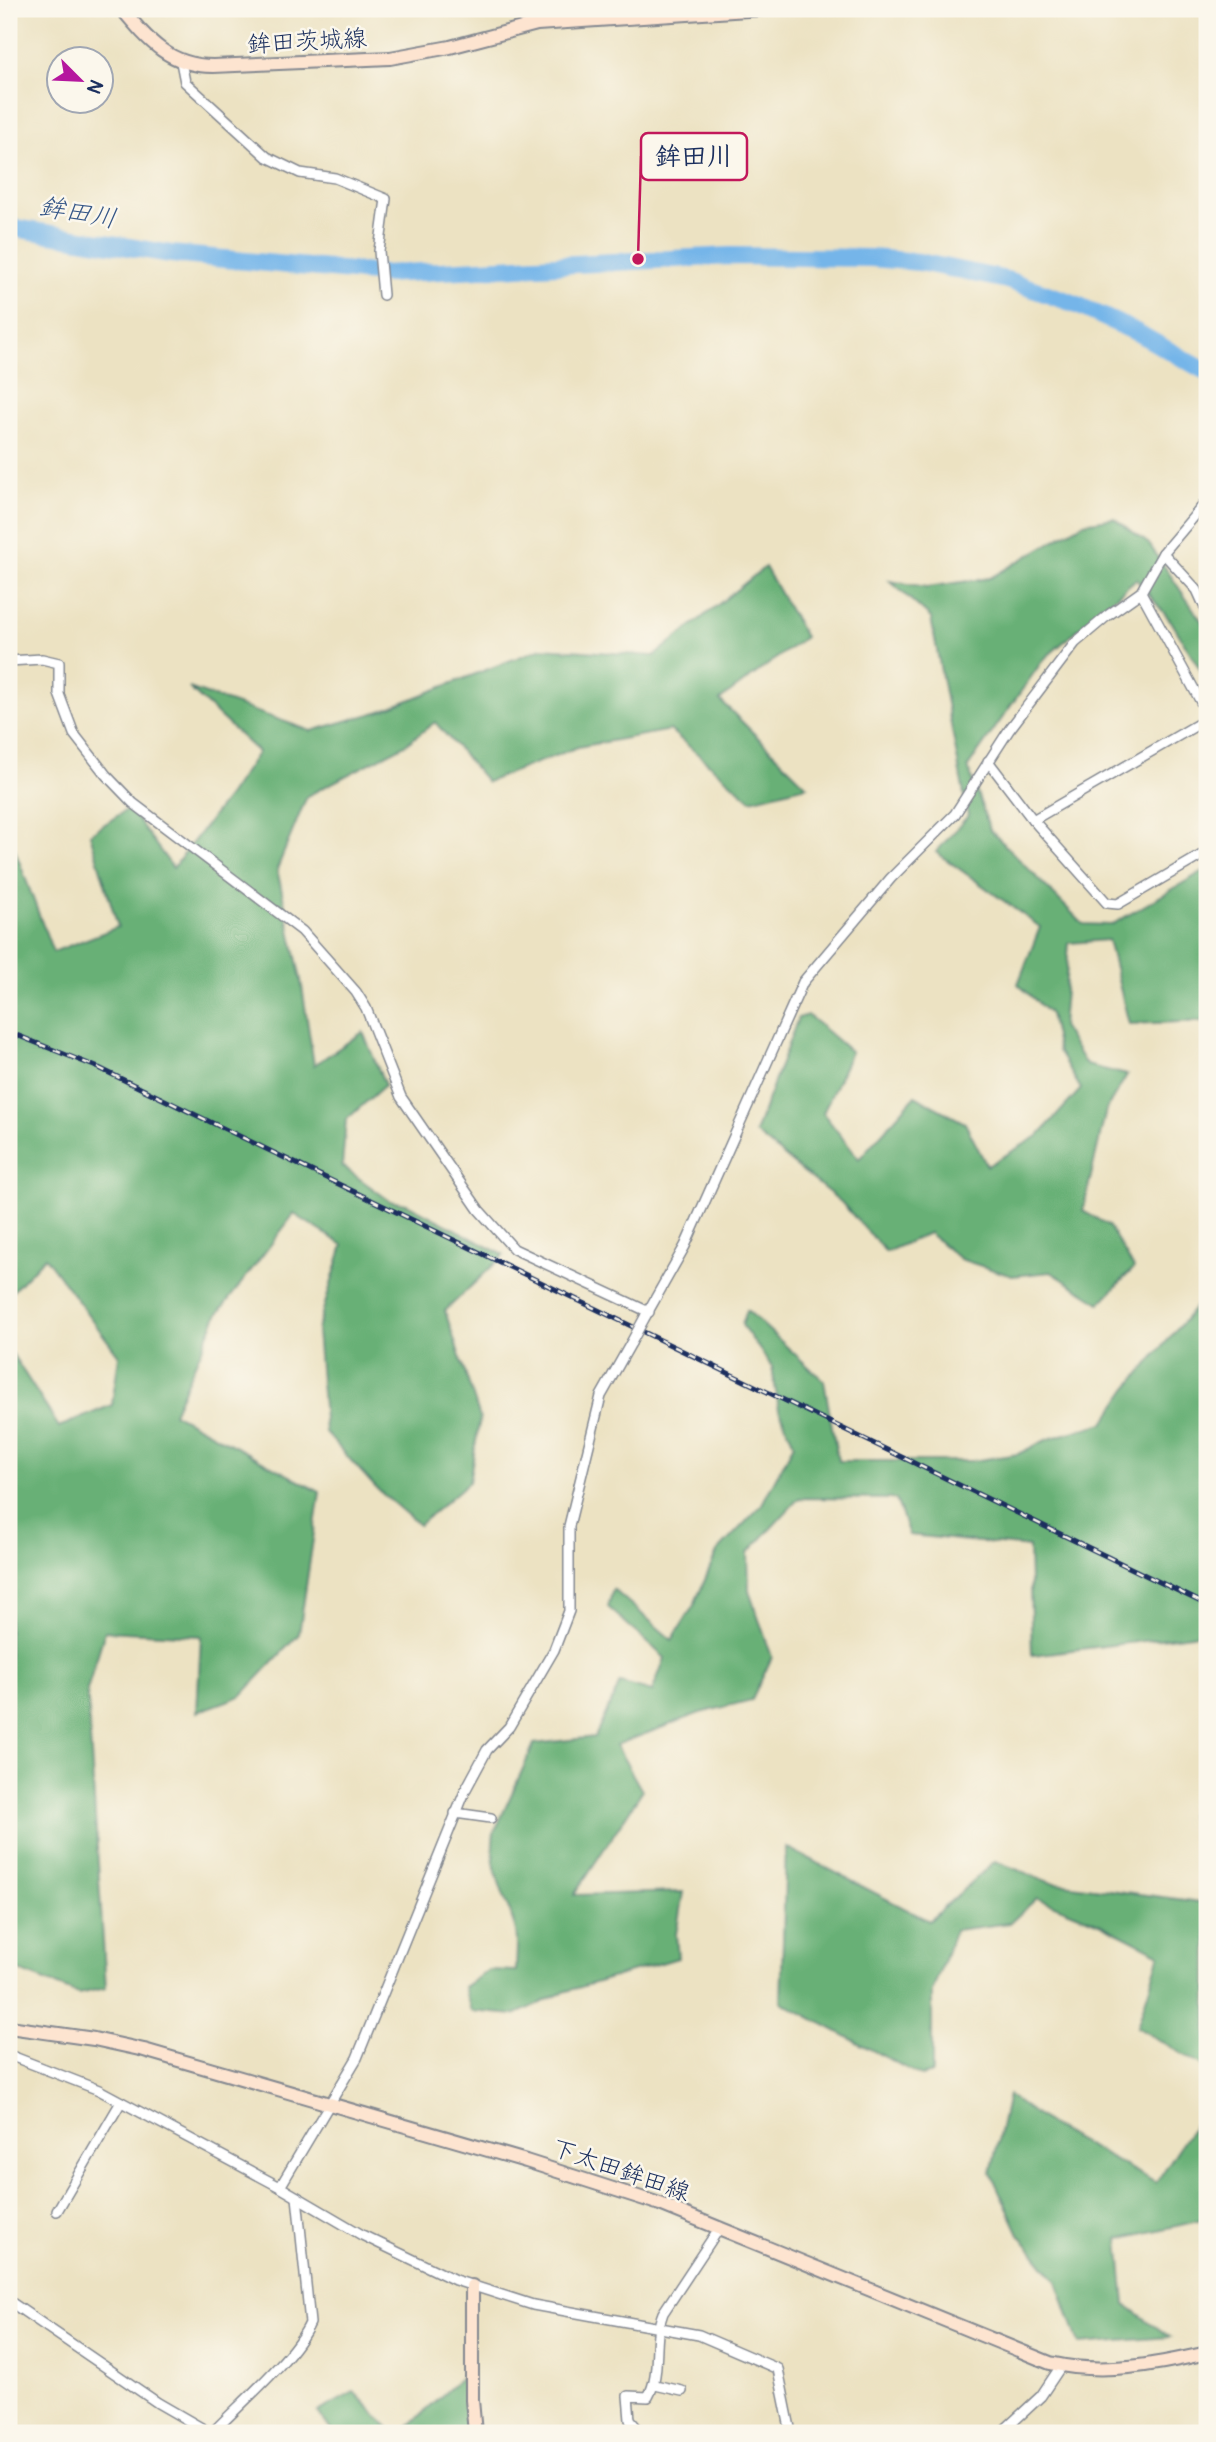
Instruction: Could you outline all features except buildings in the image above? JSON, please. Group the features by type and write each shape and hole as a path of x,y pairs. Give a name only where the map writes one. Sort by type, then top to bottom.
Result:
{"main road":[{"name":"鉾田茨城線","path":"122,9 155,47 181,62 213,66 378,59 421,53 547,23 763,9"},
{"name":"下太田鉾田線","path":"9,2027 93,2039 144,2050 585,2178 720,2227 986,2340 1061,2366 1118,2369 1207,2353"},
{"path":"472,2286 472,2400 475,2433"}],"street":[{"path":"181,62 185,82 267,157 300,173 335,178 386,199 379,251 383,295"},
{"path":"280,2187 357,2058 455,1813 487,1750 509,1727 554,1650 569,1611 569,1526 601,1396 685,1246 803,982 891,878 955,814 988,761 1075,643 1107,615 1141,592 1163,553 1207,501"},
{"path":"1163,553 1197,590 1207,612"},
{"path":"1141,592 1207,713"},
{"path":"9,661 42,659 59,663 59,694 67,715 75,734 106,775 162,825 268,902 302,931 336,967 366,1007 401,1097 479,1210 514,1249 647,1315"},
{"path":"1033,820 1207,719"},
{"path":"988,761 1033,820 1107,903 1118,904 1207,852"},
{"path":"455,1813 491,1818"},
{"path":"9,2054 121,2102 402,2256 472,2286 533,2305 699,2335 778,2369 791,2433"},
{"path":"57,2211 121,2102"},
{"path":"9,2301 158,2403 211,2433 268,2376 305,2333 310,2323 297,2197"},
{"path":"641,2433 630,2420 628,2396 648,2397 655,2385 657,2327 663,2313 720,2227"},
{"path":"1001,2433 1041,2396 1061,2366"},
{"path":"655,2385 682,2391"}],"green space":[{"path":"1114,518 1149,544 1207,629 1207,681 1171,621 1136,579 1043,660 968,767 990,830 1083,924 1111,925 1207,869 1207,1021 1129,1024 1108,940 1069,943 1062,1026 1086,1065 1127,1075 1106,1110 1083,1211 1108,1225 1134,1268 1100,1303 1051,1272 1012,1276 960,1259 929,1233 886,1252 841,1202 755,1133 798,1018 808,1015 851,1052 823,1113 859,1159 915,1096 965,1123 987,1166 1038,1136 1081,1089 1058,1051 1050,1014 1018,984 1040,927 936,852 968,816 931,618 890,581 927,587 990,578 1084,523"},
{"path":"765,567 805,637 720,700 807,786 751,800 670,730 578,747 487,782 435,722 405,745 307,796 277,869 301,980 314,1065 363,1032 385,1085 346,1120 342,1166 390,1201 407,1204 504,1255 445,1311 480,1418 469,1482 419,1525 377,1489 325,1432 317,1330 343,1245 294,1214 217,1315 173,1413 320,1492 299,1634 241,1696 197,1712 201,1636 105,1631 87,1690 106,1988 78,1994 9,1967 9,1349 59,1427 112,1405 119,1356 45,1257 9,1295 9,834 53,952 118,927 90,834 129,808 173,868 258,752 189,688 311,731 381,711 542,648 654,656"},
{"path":"1207,1293 1207,1633 1032,1655 1029,1547 909,1535 896,1499 799,1498 748,1553 749,1591 772,1657 752,1700 700,1713 616,1745 642,1791 574,1895 683,1892 676,1934 678,1958 564,1992 515,2015 471,2011 464,1987 489,1970 516,1971 516,1932 495,1869 494,1833 534,1744 595,1737 620,1683 652,1692 665,1658 608,1607 613,1589 672,1640 694,1605 717,1552 761,1506 794,1444 779,1410 772,1367 742,1325 747,1310 824,1381 838,1461 972,1461 1018,1454 1048,1439 1104,1423 1127,1389"},
{"path":"1207,1777 1207,1880 1190,1815"},
{"path":"786,1847 929,1921 995,1861 1049,1882 1207,1903 1207,2069 1137,2027 1160,1954 1099,1923 1037,1898 1010,1923 955,1930 932,1992 932,2073 921,2076 781,2002"},
{"path":"1008,2095 1053,2127 1156,2183 1207,2105 1207,2219 1119,2239 1125,2304 1170,2337 1079,2344 1057,2281 1019,2234 991,2173"},
{"path":"462,2377 467,2433 401,2433"},
{"path":"354,2392 394,2433 333,2433 318,2412"}],"waterway":[{"name":"鉾田川","path":"9,227 171,254 383,274 730,256 871,258 919,262 1007,280 1073,303 1138,333 1207,372"}],"railway":[{"path":"9,1032 99,1068 1207,1605"}],"place":[{"name":"鉾田川","path":"638,259"}]}
